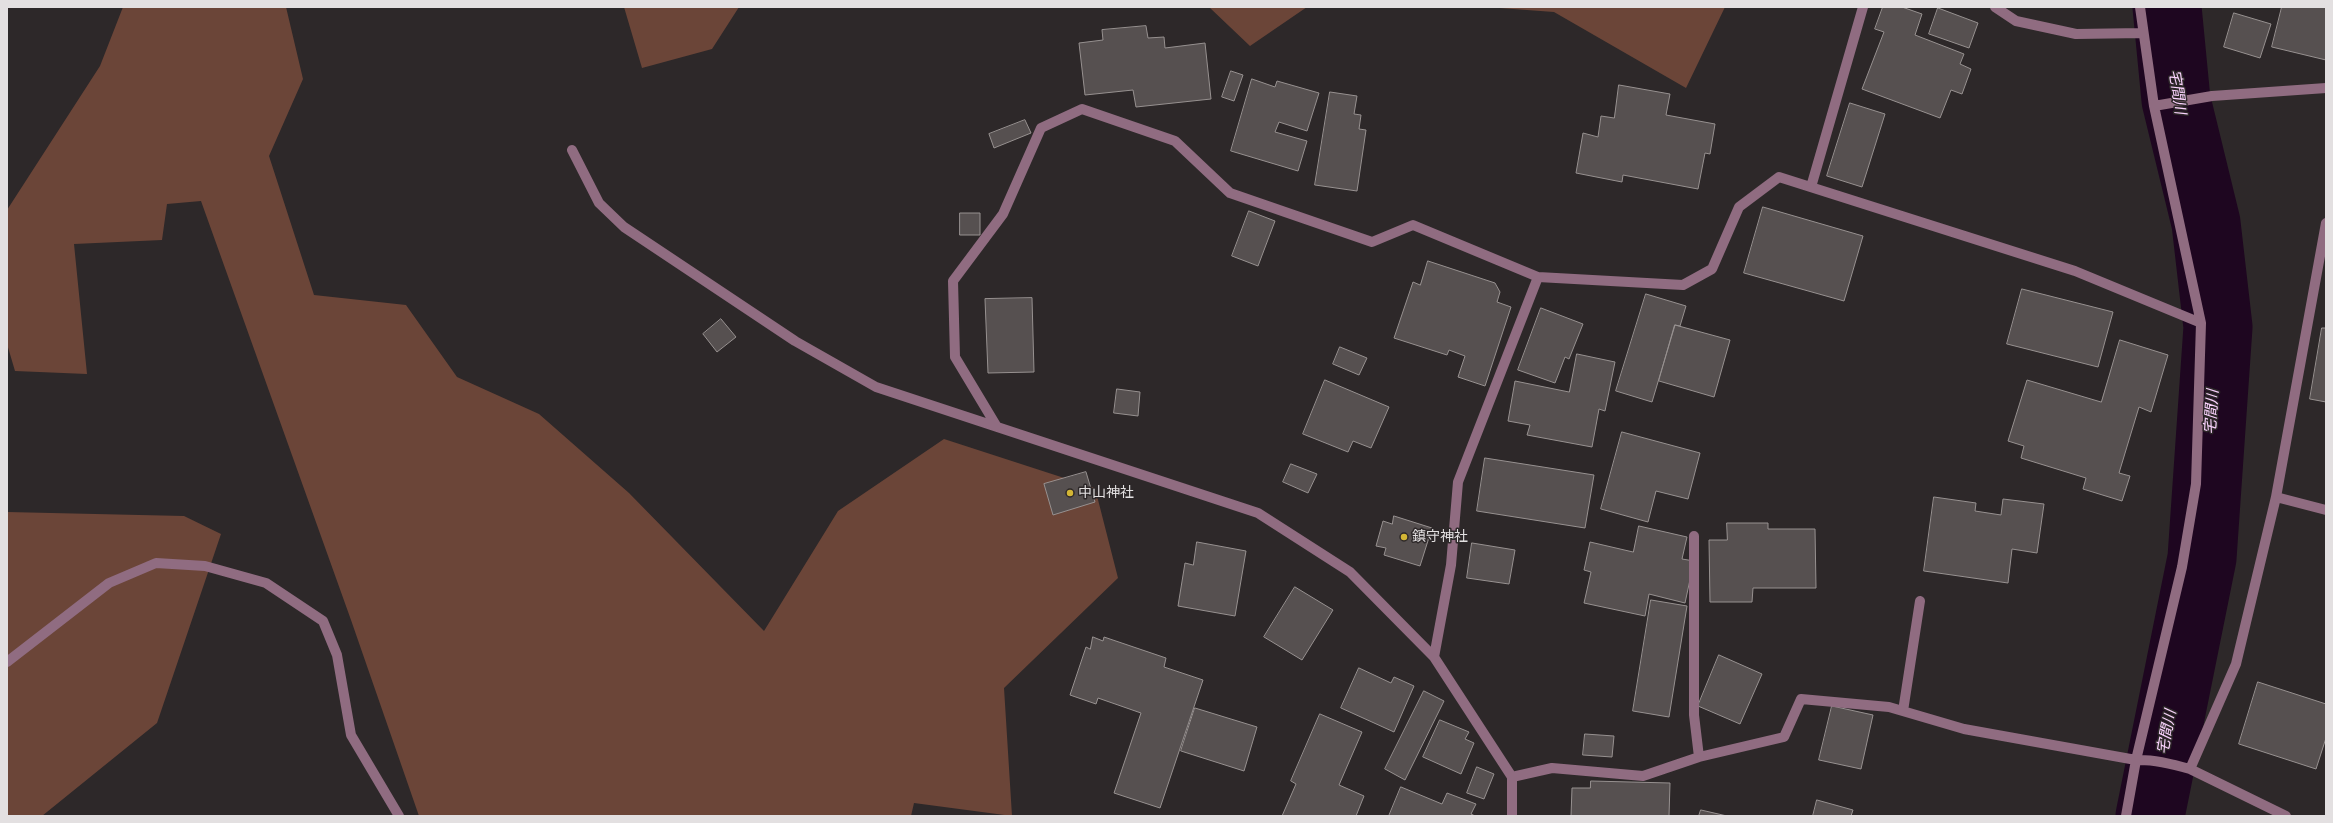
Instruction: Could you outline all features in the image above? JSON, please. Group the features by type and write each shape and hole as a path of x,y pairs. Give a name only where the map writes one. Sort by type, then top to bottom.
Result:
{"street":[{"path":"1811,187 1863,7"},
{"path":"1996,7 2016,21 2076,34 2142,33"},
{"path":"2126,816 2141,760 2182,567 2196,484 2201,323 2155,105 2142,33 2140,7"},
{"path":"2155,105 2212,96 2326,88"},
{"path":"997,427 955,358 952,281 1003,214 1041,128 1082,109 1175,142 1230,193 1372,242 1412,225 1538,277 1683,285 1712,269 1740,207 1778,177 2074,270 2201,323"},
{"path":"572,150 599,202 624,227 795,341 876,387 1258,513 1350,572 1434,657 1512,777 1512,816"},
{"path":"2190,769 2236,664 2276,497 2326,223"},
{"path":"1434,657 1451,565 1458,482 1538,277"},
{"path":"2276,497 2326,510"},
{"path":"1694,536 1694,714 1699,757"},
{"path":"7,662 109,583 156,563 205,566 266,583 322,621 337,655 351,735 399,816"},
{"path":"1903,711 1920,601"},
{"path":"1512,777 1552,768 1643,776 1699,757 1784,737 1800,699 1890,707 1964,729 2178,766 2190,769 2286,816"}],"shaded area":[{"path":"123,7 286,7 303,79 269,156 314,295 406,305 457,377 539,414 629,493 764,631 838,511 944,439 1095,488 1118,578 1004,688 1012,816 914,803 911,816 419,816 351,620 201,201 167,204 162,240 74,244 87,374 15,371 7,344 7,210 100,66"},
{"path":"624,7 739,7 712,49 642,68"},
{"path":"1209,7 1307,7 1250,46"},
{"path":"1486,7 1725,7 1686,88 1554,12"},
{"path":"7,512 184,516 221,534 157,723 42,816 7,816"}],"building":[{"path":"1883,7 1902,7 1922,14 1915,35 1964,54 1960,64 1971,69 1962,94 1951,90 1940,118 1862,89 1884,32 1875,29"},
{"path":"2282,7 2326,7 2326,60 2272,47"},
{"path":"1938,8 1978,23 1969,48 1929,34"},
{"path":"2234,13 2271,24 2260,58 2224,47"},
{"path":"1146,26 1148,38 1164,37 1165,48 1205,43 1211,99 1136,107 1133,90 1085,95 1079,43 1103,40 1102,30"},
{"path":"1231,71 1243,75 1234,101 1222,97"},
{"path":"1252,79 1275,87 1277,81 1319,93 1307,131 1279,122 1275,132 1307,141 1298,171 1231,151"},
{"path":"1619,85 1670,94 1666,115 1715,124 1710,154 1705,153 1698,189 1623,175 1622,182 1576,173 1583,133 1598,137 1601,116 1614,118"},
{"path":"1330,92 1357,96 1354,114 1361,115 1359,129 1366,130 1357,191 1315,185"},
{"path":"1850,103 1885,114 1862,187 1827,176"},
{"path":"1025,120 1031,133 994,148 989,134"},
{"path":"1763,207 1863,236 1844,301 1744,273"},
{"path":"1249,211 1275,221 1258,266 1232,256"},
{"path":"960,213 980,213 980,235 960,235"},
{"path":"1428,261 1495,283 1500,292 1497,302 1511,307 1485,386 1458,377 1465,356 1449,350 1447,355 1394,338 1413,282 1420,285"},
{"path":"2022,289 2113,312 2098,367 2007,344"},
{"path":"1646,294 1686,306 1680,326 1675,325 1652,402 1616,391"},
{"path":"1032,298 1034,372 988,373 985,299"},
{"path":"1541,308 1583,324 1569,359 1565,357 1555,383 1518,370"},
{"path":"721,319 736,337 717,352 703,334"},
{"path":"1675,325 1730,340 1714,397 1659,381"},
{"path":"2322,328 2326,328 2326,402 2310,399"},
{"path":"2120,340 2168,355 2151,412 2139,407 2119,473 2130,476 2122,501 2083,489 2086,478 2021,458 2024,446 2008,441 2027,380 2101,402"},
{"path":"1340,347 1367,358 1359,375 1333,364"},
{"path":"1577,354 1615,362 1605,411 1599,409 1592,447 1527,435 1530,425 1508,421 1515,381 1569,392"},
{"path":"1325,380 1389,407 1371,448 1353,441 1348,452 1303,434"},
{"path":"1117,389 1140,392 1138,416 1114,413"},
{"path":"1622,432 1700,453 1688,499 1656,491 1648,522 1601,509"},
{"path":"1485,458 1594,475 1585,528 1477,511"},
{"path":"1291,464 1317,474 1308,493 1283,482"},
{"name":"中山神社","path":"1086,472 1095,502 1053,515 1044,484"},
{"path":"1934,497 1976,503 1975,511 2001,515 2003,499 2044,504 2037,553 2012,549 2008,583 1924,571"},
{"name":"鎮守神社","path":"1394,516 1432,528 1420,566 1384,555 1386,548 1376,546 1383,521 1392,524"},
{"path":"1727,523 1768,523 1768,529 1815,529 1816,588 1753,588 1752,602 1710,602 1709,540 1727,540"},
{"path":"1639,526 1687,537 1682,559 1694,561 1685,603 1649,594 1645,616 1584,603 1591,572 1584,570 1590,542 1633,552"},
{"path":"1197,542 1246,551 1235,616 1178,606 1185,563 1193,565"},
{"path":"1472,543 1515,550 1509,584 1467,578"},
{"path":"1295,587 1333,610 1302,660 1264,637"},
{"path":"1651,600 1687,606 1669,717 1633,711"},
{"path":"1093,637 1103,641 1104,637 1166,658 1164,667 1203,680 1160,808 1114,793 1141,713 1098,698 1096,704 1070,695 1086,647 1090,649"},
{"path":"1719,655 1762,674 1740,724 1698,706"},
{"path":"1359,668 1391,683 1394,677 1414,686 1394,732 1341,708"},
{"path":"2258,682 2326,704 2326,738 2316,769 2239,744"},
{"path":"1424,691 1444,701 1405,780 1385,769"},
{"path":"1832,706 1873,715 1861,769 1819,760"},
{"path":"1195,708 1257,727 1244,771 1181,751"},
{"path":"1320,714 1362,732 1339,785 1364,796 1356,816 1282,816 1296,784 1291,781"},
{"path":"1440,720 1469,732 1465,739 1474,743 1461,774 1423,757"},
{"path":"1585,734 1614,736 1612,757 1583,755"},
{"path":"1477,767 1494,774 1484,799 1467,793"},
{"path":"1591,781 1670,783 1669,816 1571,816 1572,788 1590,788"},
{"path":"1401,787 1442,804 1447,793 1476,804 1471,814 1475,816 1389,816"},
{"path":"1817,800 1853,810 1851,816 1813,816"},
{"path":"1701,810 1727,816 1699,816"}],"waterway":[{"name":"宅間川","path":"2150,816 2202,558 2218,327 2206,223 2176,100 2167,7"}],"place":[{"name":"中山神社","path":"1070,493"},
{"name":"鎮守神社","path":"1404,537"}]}
